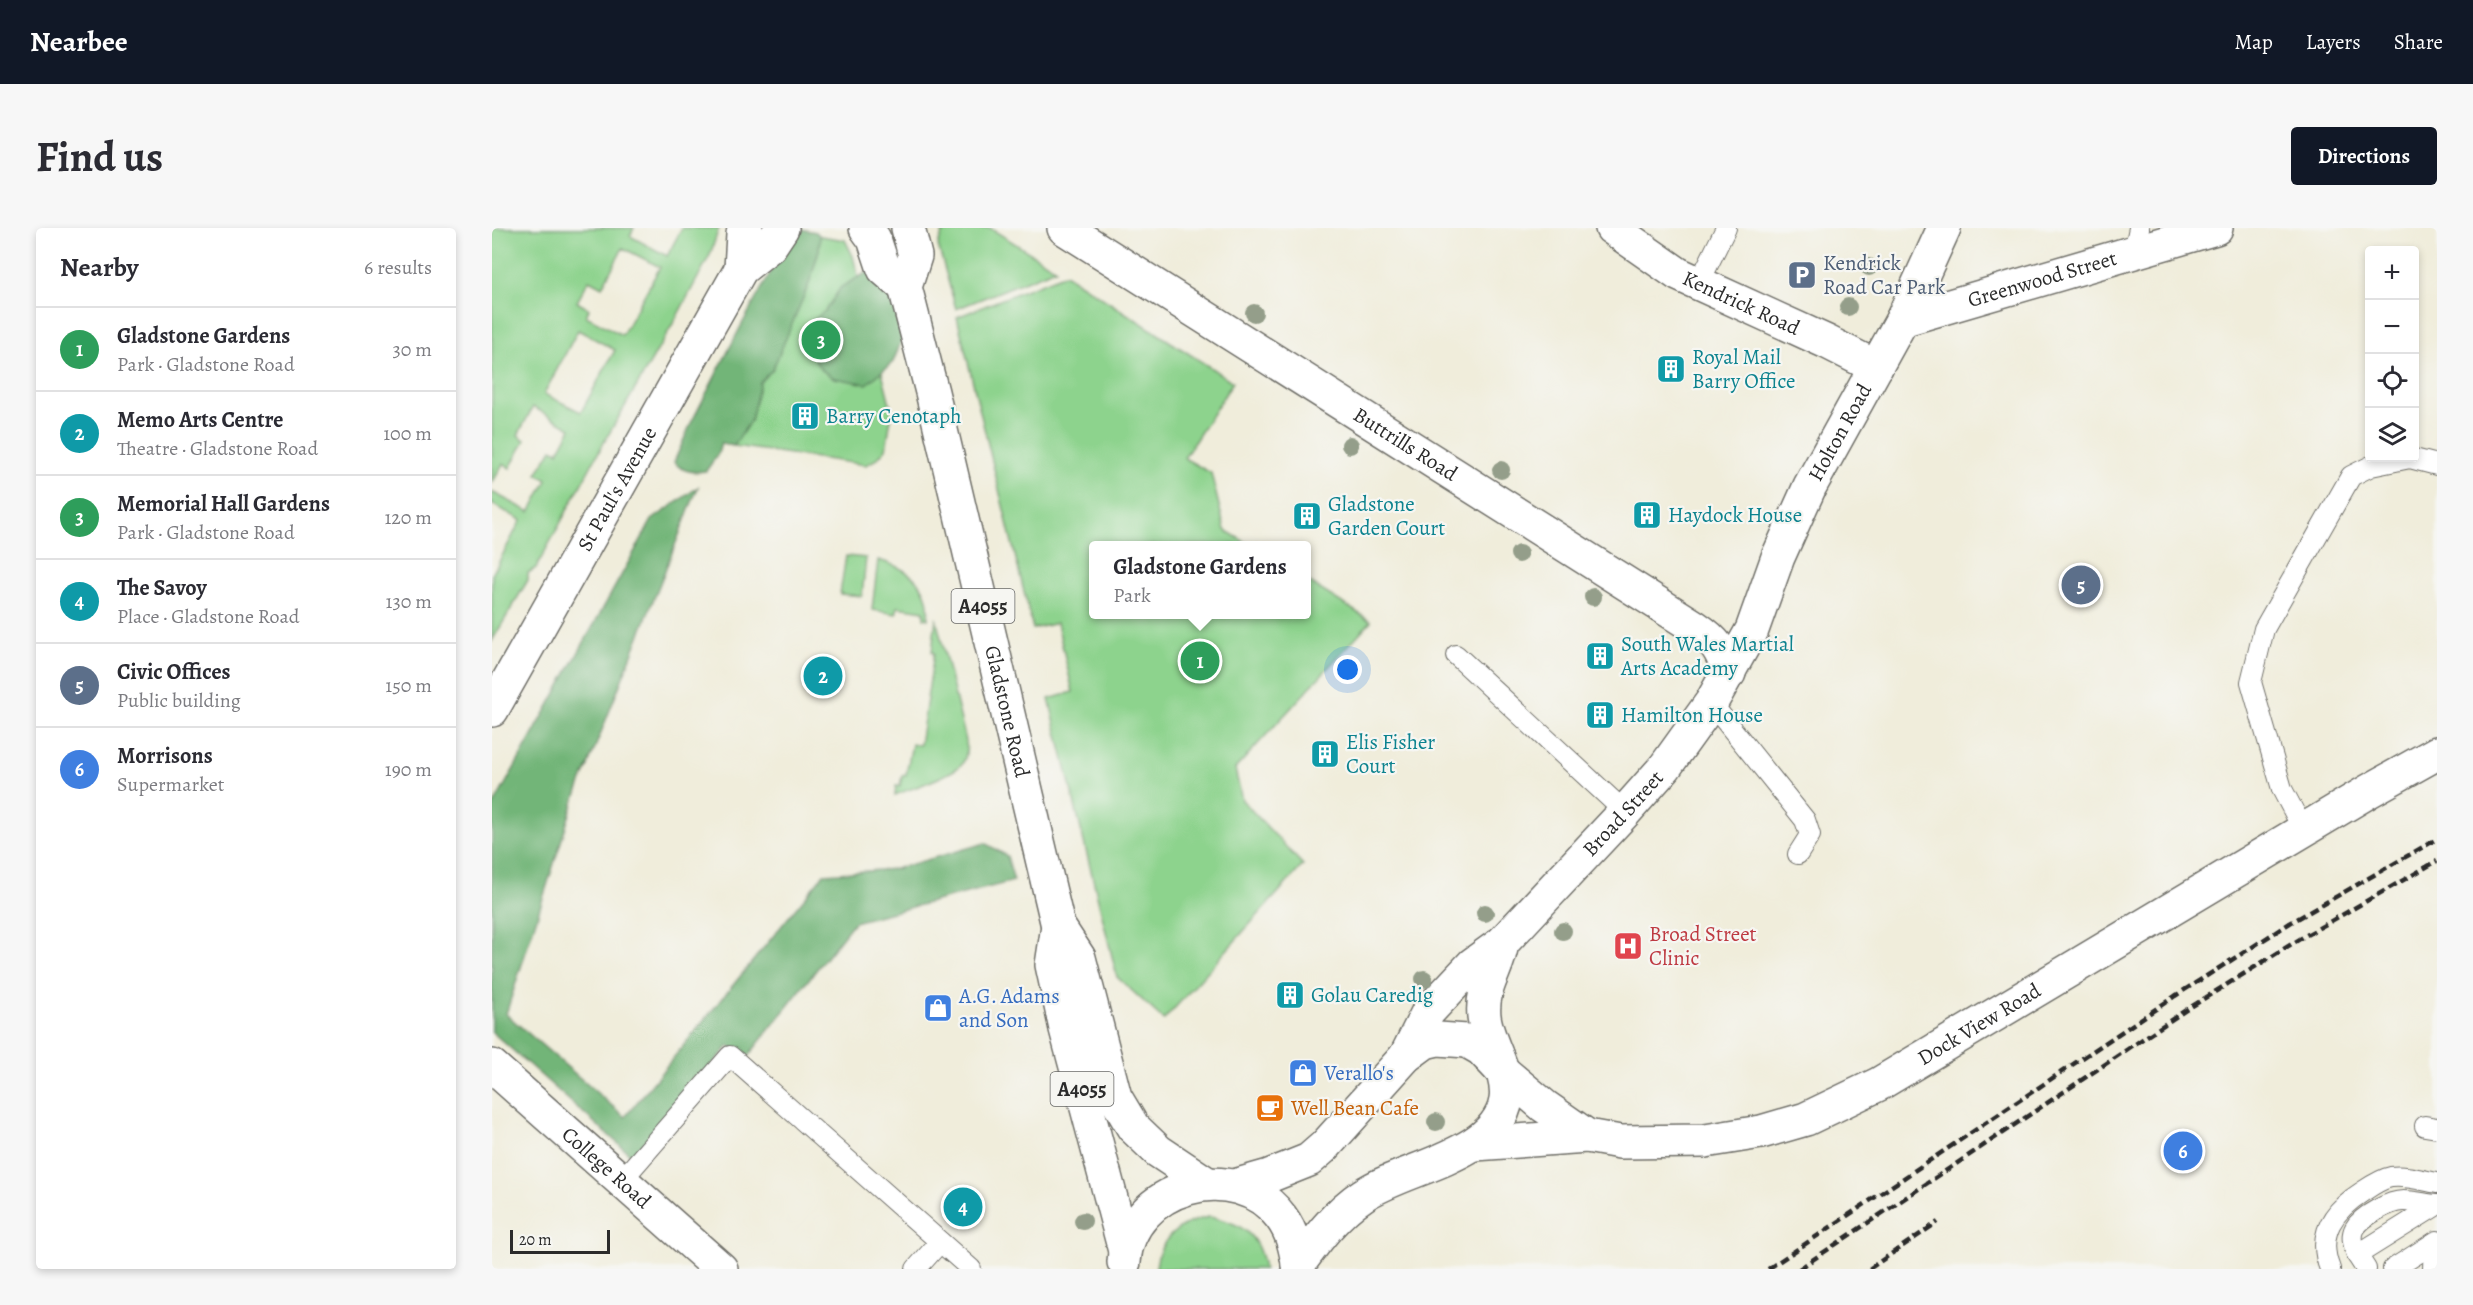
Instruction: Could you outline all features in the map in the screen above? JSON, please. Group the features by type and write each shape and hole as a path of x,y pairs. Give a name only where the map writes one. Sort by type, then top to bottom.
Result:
{"street":[{"name":"St Paul's Avenue","path":"741,269 743,234 746,228"},
{"name":"St Paul's Avenue","path":"492,710 741,269 770,246 782,228"},
{"path":"866,228 874,239 884,269 905,287 915,256 908,228"},
{"name":"Buttrills Road","path":"1064,228 1713,639 1723,655 1729,673"},
{"name":"Kendrick Road","path":"1612,228 1678,274 1698,285 1816,337 1876,367"},
{"name":"Holton Road","path":"1729,673 1752,630 1778,557 1810,486 1902,320 1944,228"},
{"name":"Greenwood Street","path":"1902,320 2136,240 2216,228"},
{"name":"Gladstone Road","path":"905,287 932,392 1058,926 1079,958 1115,1097 1133,1127 1158,1151 1220,1184 1260,1197 1281,1216 1295,1243 1299,1267"},
{"name":"Broad Street","path":"1406,1056 1428,1012 1473,964 1502,943 1665,767 1711,703 1729,673"},
{"name":"Dock View Road","path":"1475,1144 1587,1136 1620,1142 1705,1141 1761,1132 1826,1110 1914,1064 2437,753"},
{"name":"Gladstone Road","path":"1058,926 1052,964 1124,1260"},
{"name":"Broad Street","path":"1299,1267 1330,1224 1346,1207 1364,1194 1475,1144 1494,1127 1502,1113 1506,1099 1500,1069 1484,1017 1485,988 1500,959 1502,943"},
{"name":"Broad Street","path":"1124,1260 1135,1225 1154,1203 1178,1189 1269,1176 1309,1160 1406,1056 1425,1042 1453,1039 1467,1041 1481,1049 1500,1069"},
{"name":"College Road","path":"492,1066 721,1269"},
{"path":"1500,1069 1544,1106 1587,1136"}],"lane":[{"path":"1698,285 1726,228"},
{"path":"2304,831 2282,789 2251,682 2264,629 2351,476 2371,466 2410,458 2437,465"},
{"path":"1456,655 1624,812"},
{"path":"1711,703 1805,820 1810,835 1798,854"},
{"path":"621,1181 729,1056 971,1269"},
{"path":"2330,1269 2325,1248 2326,1233 2333,1217 2344,1203 2390,1177 2407,1177 2437,1184"},
{"path":"2402,1201 2437,1205 2361,1262 2352,1242 2354,1228 2388,1204 2402,1201"},
{"path":"916,1269 940,1242"},
{"path":"2393,1269 2436,1242"},
{"path":"2433,1269 2436,1242"}],"green space":[{"path":"492,228 634,228 630,236 667,256 682,228 719,228 710,255 674,322 603,444 536,568 528,573 528,580 492,641 492,575 521,520 492,504 492,492 530,512 547,480 537,474 552,449 558,452 571,428 533,407 518,435 525,440 510,468 503,464 492,484","holes":["623,248 660,267 622,335 586,316 589,309 577,302 589,280 602,287","578,330 615,350 581,412 544,394"]},
{"path":"947,228 990,228 1056,269 956,309 938,245"},
{"path":"800,229 816,232 820,236 819,250 809,284 778,357 772,370 760,382 751,420 734,446 721,443 718,454 706,471 685,470 674,462 691,423 791,235"},
{"path":"815,235 845,240 853,256 892,412 886,449 877,459 866,465 720,444"},
{"path":"873,269 888,289 903,337 893,362 867,384 834,378 820,369 806,343 806,331 810,323 825,311 841,287"},
{"path":"1065,274 1233,382 1184,458 1211,473 1225,530 1243,541 1089,541 1089,619 1311,619 1311,584 1371,621 1235,769 1242,800 1303,865 1164,1020 1117,977 1049,699 1073,692 1057,623 1033,629 957,317"},
{"path":"698,487 574,801 506,1014 625,1117 824,874 895,869 985,843 1007,856 1014,881 854,922 746,1059 729,1046 632,1156 492,1032 492,808 652,520"},
{"path":"846,556 866,558 862,596 840,594"},
{"path":"878,560 899,568 916,580 926,597 928,619 924,618 924,611 898,607 896,614 872,610"},
{"path":"936,618 966,741 966,756 962,764 950,773 895,795 896,786 900,786 902,776 906,775 912,744 920,745 934,653 932,652"},
{"path":"1209,1217 1231,1222 1247,1232 1258,1247 1264,1269 1156,1269 1161,1248 1173,1233 1189,1223"}],"railway":[{"path":"1768,1269 2175,996 2290,923 2437,839"},
{"path":"1799,1269 2189,1008 2303,937 2437,861"},
{"path":"1869,1269 1938,1222"}],"place":[{"name":"Kendrick Road Car Park","path":"1802,275"},
{"name":"Memorial Hall Gardens","path":"821,340"},
{"name":"Royal Mail Barry Office","path":"1671,369"},
{"name":"Barry Cenotaph","path":"805,416"},
{"name":"Haydock House","path":"1647,515"},
{"name":"Gladstone Garden Court","path":"1307,516"},
{"name":"Civic Offices","path":"2081,585"},
{"name":"South Wales Martial Arts Academy","path":"1600,656"},
{"name":"Gladstone Gardens","path":"1200,661"},
{"name":"Memo Arts Centre","path":"823,676"},
{"name":"Hamilton House","path":"1600,715"},
{"name":"Elis Fisher Court","path":"1325,754"},
{"name":"Broad Street Clinic","path":"1628,946"},
{"name":"Golau Caredig","path":"1290,995"},
{"name":"A.G. Adams and Son","path":"938,1008"},
{"name":"Verallo's","path":"1303,1073"},
{"name":"Well Bean Cafe","path":"1270,1108"},
{"name":"Morrisons","path":"2183,1151"},
{"name":"The Savoy","path":"963,1207"}]}
